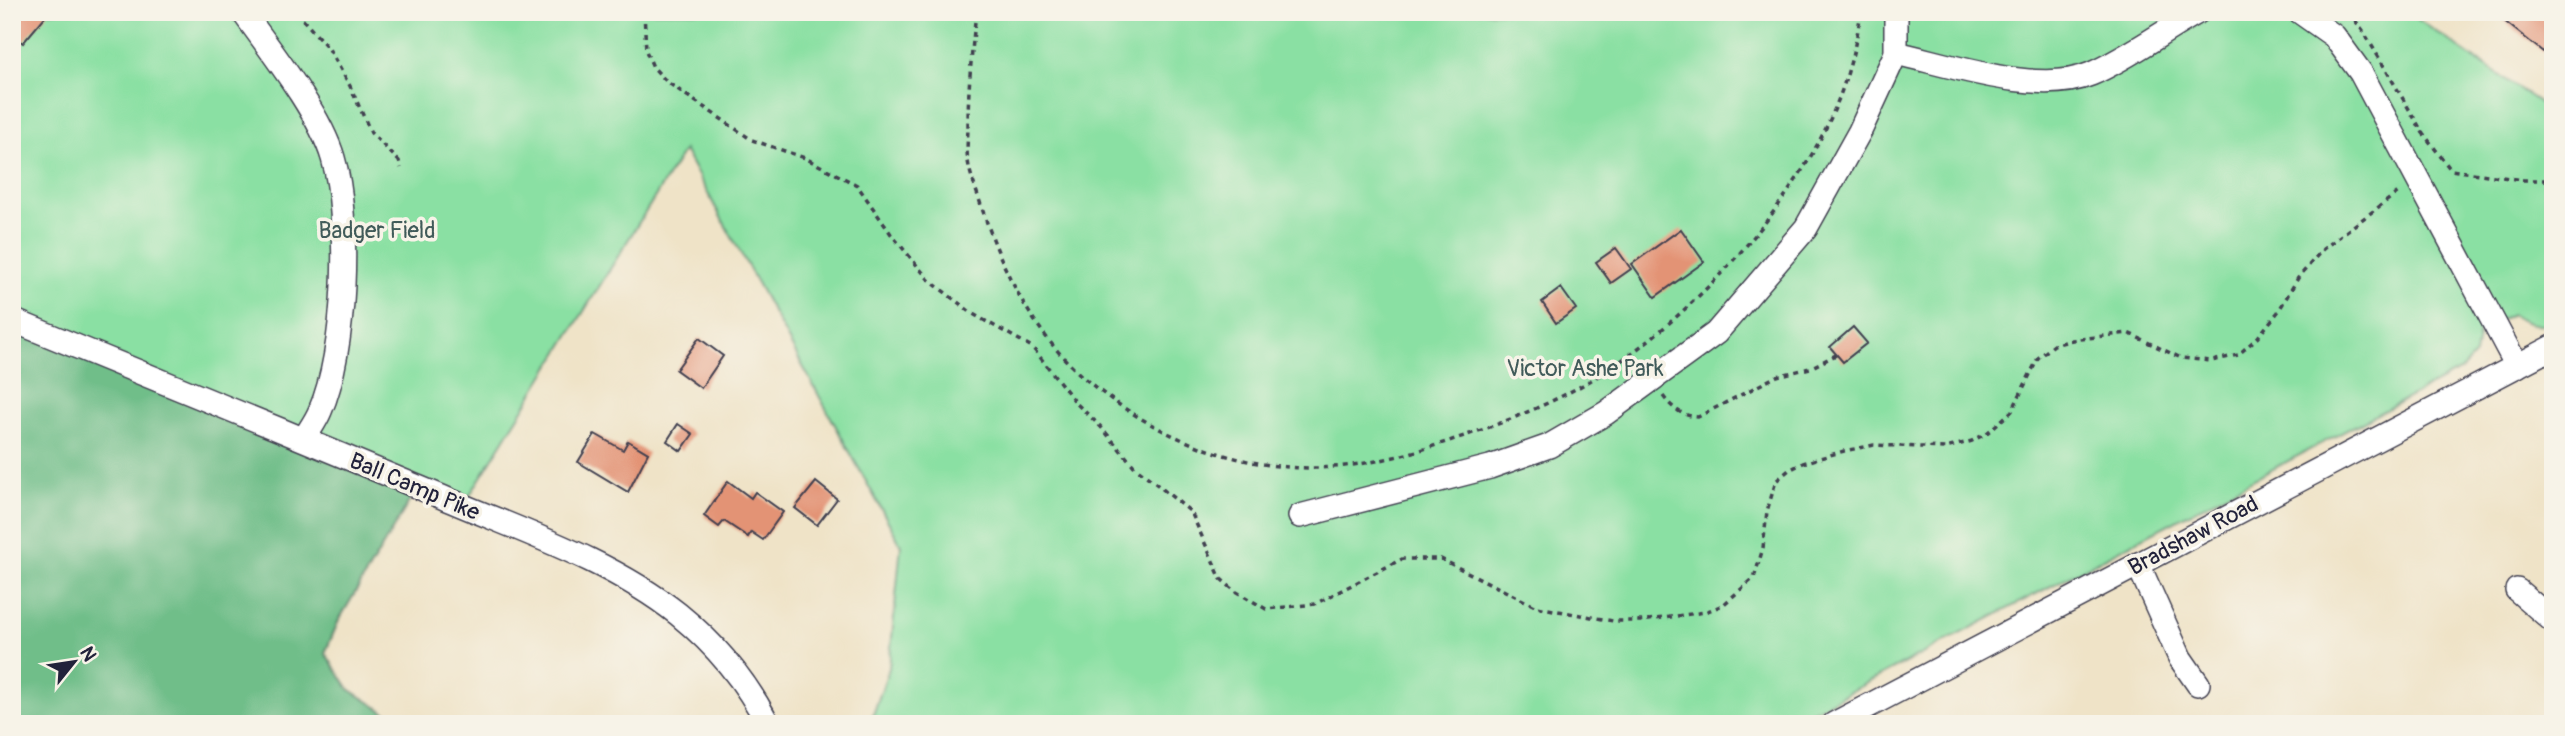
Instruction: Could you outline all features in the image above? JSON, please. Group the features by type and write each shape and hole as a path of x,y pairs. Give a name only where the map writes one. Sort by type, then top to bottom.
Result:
{"street":[{"path":"243,12 313,115 333,157 342,208 342,300 334,366 320,411 304,439"},
{"path":"1300,516 1490,467 1549,446 1606,413 1716,333 1806,228 1860,131 1896,53 1896,12"},
{"path":"1896,53 2022,80 2068,80 2089,75 2198,12"},
{"path":"2300,12 2334,37 2361,73 2517,366"},
{"name":"Ball Camp Pike","path":"12,320 553,544 644,591 678,614 712,646 741,679 768,724"},
{"name":"Bradshaw Road","path":"1834,724 2553,347"},
{"path":"2138,564 2180,658 2198,684"},
{"path":"2517,590 2553,621"}],"path":[{"path":"296,12 329,49 350,86 367,127 399,161 401,168"},
{"path":"644,12 646,51 653,67 667,82 752,140 805,158 857,185 891,234 929,280 973,314 1032,347 1077,404 1101,427 1134,466 1191,512 1221,579 1235,591 1266,608 1315,604 1402,559 1441,559 1537,607 1613,621 1670,618 1705,612 1723,605 1754,578 1763,548 1767,510 1776,481 1789,470 1803,463 1874,445 1946,448 1972,441 1987,433 2012,411 2038,358 2054,345 2072,340 2128,332 2182,358 2212,361 2238,355 2258,337 2278,312 2298,278 2323,249 2417,178"},
{"path":"976,12 968,85 968,161 1003,265 1027,310 1060,356 1127,411 1193,445 1240,458 1289,467 1363,464 1423,450 1489,428 1588,381 1648,341 1712,282 1747,244 1789,189 1834,111 1856,45 1861,12"},
{"path":"2349,12 2365,34 2423,133 2451,170 2524,180 2553,180"},
{"path":"1650,380 1678,411 1698,417 1767,380 1823,363 1836,355"}],"green space":[{"name":"Victor Ashe Park","path":"12,12 2407,12 2553,112 2553,322 2531,324 2511,314 2479,330 2475,355 2461,370 1789,724 870,724 889,668 901,545 684,150 463,506 12,309"},
{"path":"12,329 413,495 339,620 325,653 349,689 404,724 12,724"}],"building":[{"path":"12,12 49,12 23,43 12,34"},
{"path":"2493,12 2548,12 2553,16 2553,41 2543,52"},
{"path":"1681,229 1704,262 1655,297 1632,264"},
{"path":"1616,248 1631,269 1611,283 1596,262"},
{"path":"1561,288 1576,309 1556,323 1542,302"},
{"path":"1853,327 1867,343 1843,362 1830,347"},
{"path":"699,338 723,356 701,388 676,370"},
{"path":"678,424 693,434 681,451 667,441"},
{"path":"595,434 623,450 628,441 648,453 628,492 578,462"},
{"path":"728,481 751,498 755,492 783,512 763,540 751,532 748,537 724,521 719,527 704,516"},
{"path":"816,482 837,499 817,525 795,508"}],"park label":[{"name":"Badger Field","path":"377,230"}]}
